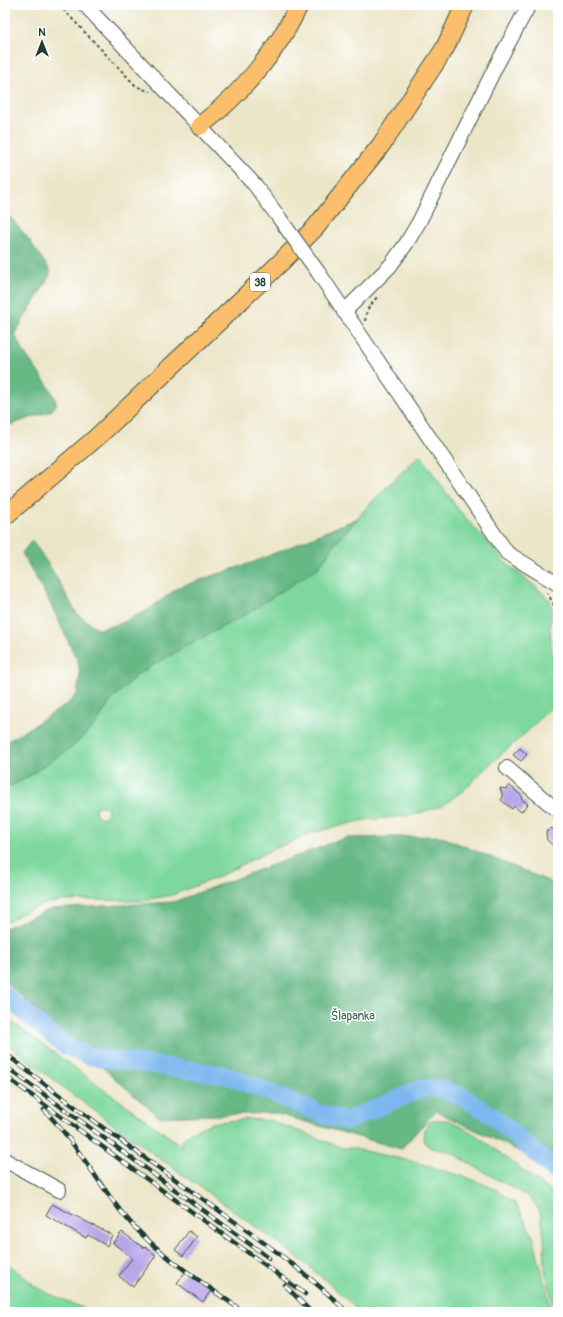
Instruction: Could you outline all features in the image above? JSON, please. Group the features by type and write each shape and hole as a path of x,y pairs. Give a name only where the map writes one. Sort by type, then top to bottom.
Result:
{"main road":[{"path":"200,126 222,108 252,77 278,43 299,5"},
{"name":"38","path":"5,516 96,438 315,228 380,145 445,48 466,5"}],"street":[{"path":"85,5 255,185 318,272 507,553 558,584"},
{"path":"344,312 390,266 420,222 496,66 529,5"},
{"path":"507,768 558,811"},
{"path":"5,1160 58,1190"}],"path":[{"path":"59,5 136,86 155,95"}],"green space":[{"path":"5,211 27,237 50,270 47,281 15,333 23,351 51,391 55,398 56,404 51,411 10,425 5,431"},
{"path":"420,455 458,509 506,563 550,600 552,608 550,627 552,652 554,672 558,688 558,700 528,731 489,765 464,790 442,806 409,816 364,820 312,833 265,853 218,877 172,895 140,901 91,900 63,901 45,904 24,912 5,923 5,789 24,779 72,747 95,725 113,698 138,674 319,567 354,522 379,494","holes":["98,806 105,806 108,808 106,815 103,818 96,815 95,808"]},
{"path":"358,518 331,548 319,567 245,615 188,645 138,674 113,698 95,725 72,747 24,779 5,789 5,743 66,705 77,694 80,675 78,662 50,603 22,553 32,540 54,573 77,614 98,629 119,624 148,610 179,587 254,562"},
{"path":"440,836 558,885 558,1170 436,1111 401,1149 274,1113 159,1117 5,982 5,928 51,909 173,902 345,838"},
{"path":"5,1015 16,1025 182,1146 181,1141 191,1132 211,1123 247,1119 272,1121 343,1148 351,1148 415,1162 468,1178 493,1188 516,1204 533,1236 552,1312 359,1312 325,1280 271,1237 108,1121 5,1042"},
{"path":"434,1120 449,1120 476,1135 549,1190 558,1194 558,1312 555,1312 545,1270 544,1238 541,1215 537,1207 529,1197 451,1152 431,1148 426,1144 423,1137 424,1129 428,1123"},
{"path":"5,1261 35,1286 92,1312 5,1312"}],"building":[{"path":"520,748 527,755 521,761 513,755"},
{"path":"509,785 522,796 521,799 528,804 521,812 514,806 512,809 501,800 503,797 500,788 506,789"},
{"path":"551,828 558,833 558,850 547,840 546,831"},
{"path":"52,1204 112,1235 107,1246 88,1235 86,1238 46,1215"},
{"path":"189,1231 197,1237 183,1256 175,1250"},
{"path":"122,1232 155,1254 155,1257 133,1287 119,1276 132,1258 113,1243"},
{"path":"186,1271 212,1289 203,1302 177,1283"}],"waterway":[{"name":"Šlapanka","path":"5,996 64,1045 89,1056 226,1075 322,1114 347,1121 420,1089 438,1088 463,1097 493,1116 558,1173"}],"railway":[{"path":"5,1053 135,1151 283,1257 316,1283 347,1312"},
{"path":"5,1066 269,1258"},
{"path":"5,1076 305,1294"},
{"path":"44,1110 66,1135 113,1201 135,1228 162,1253 238,1308"},
{"path":"285,1285 311,1312"}]}
